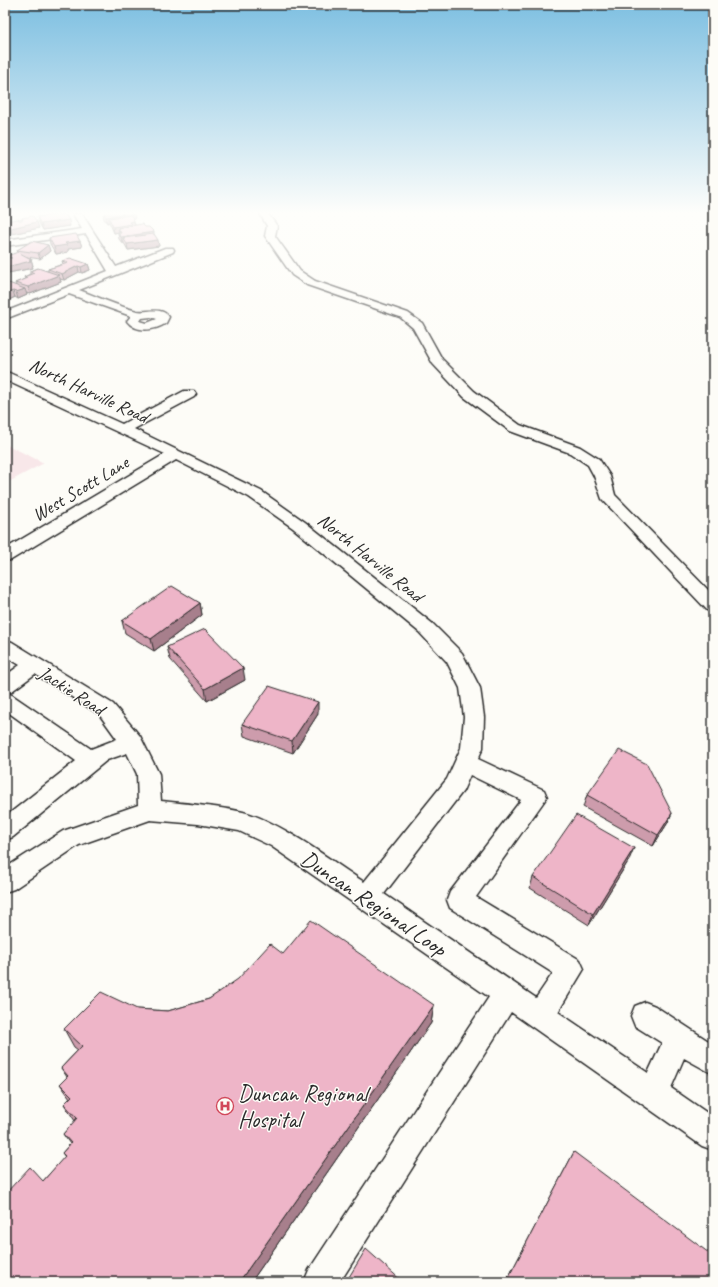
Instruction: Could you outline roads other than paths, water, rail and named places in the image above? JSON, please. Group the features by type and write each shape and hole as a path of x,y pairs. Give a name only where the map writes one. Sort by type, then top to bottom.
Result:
{"street":[{"path":"5,316 109,274"},
{"path":"298,274 311,283 404,315 418,326 437,361 469,394 515,428 575,450 594,462 602,476 608,496 713,606"},
{"path":"70,291 138,315"},
{"name":"North Harville Road","path":"5,375 176,454 255,494 299,525 426,628 455,658 470,688 474,717 472,748 455,785 367,897"},
{"path":"123,429 189,394"},
{"name":"West Scott Lane","path":"5,556 176,454"},
{"name":"Jackie Road","path":"5,647 106,709 132,742 148,774 150,810"},
{"path":"5,686 34,665"},
{"path":"5,700 91,760"},
{"path":"5,830 91,760 104,752 132,742"},
{"path":"465,763 536,798 459,900 570,969 540,1016"},
{"name":"Duncan Regional Loop","path":"5,881 71,838 150,810 198,814 243,822 279,839 367,897 713,1135"},
{"path":"321,1282 507,994"},
{"path":"645,1016 713,1060"},
{"path":"653,1094 679,1038"}],"place":[{"name":"Duncan Regional Hospital","path":"225,1106"}]}
